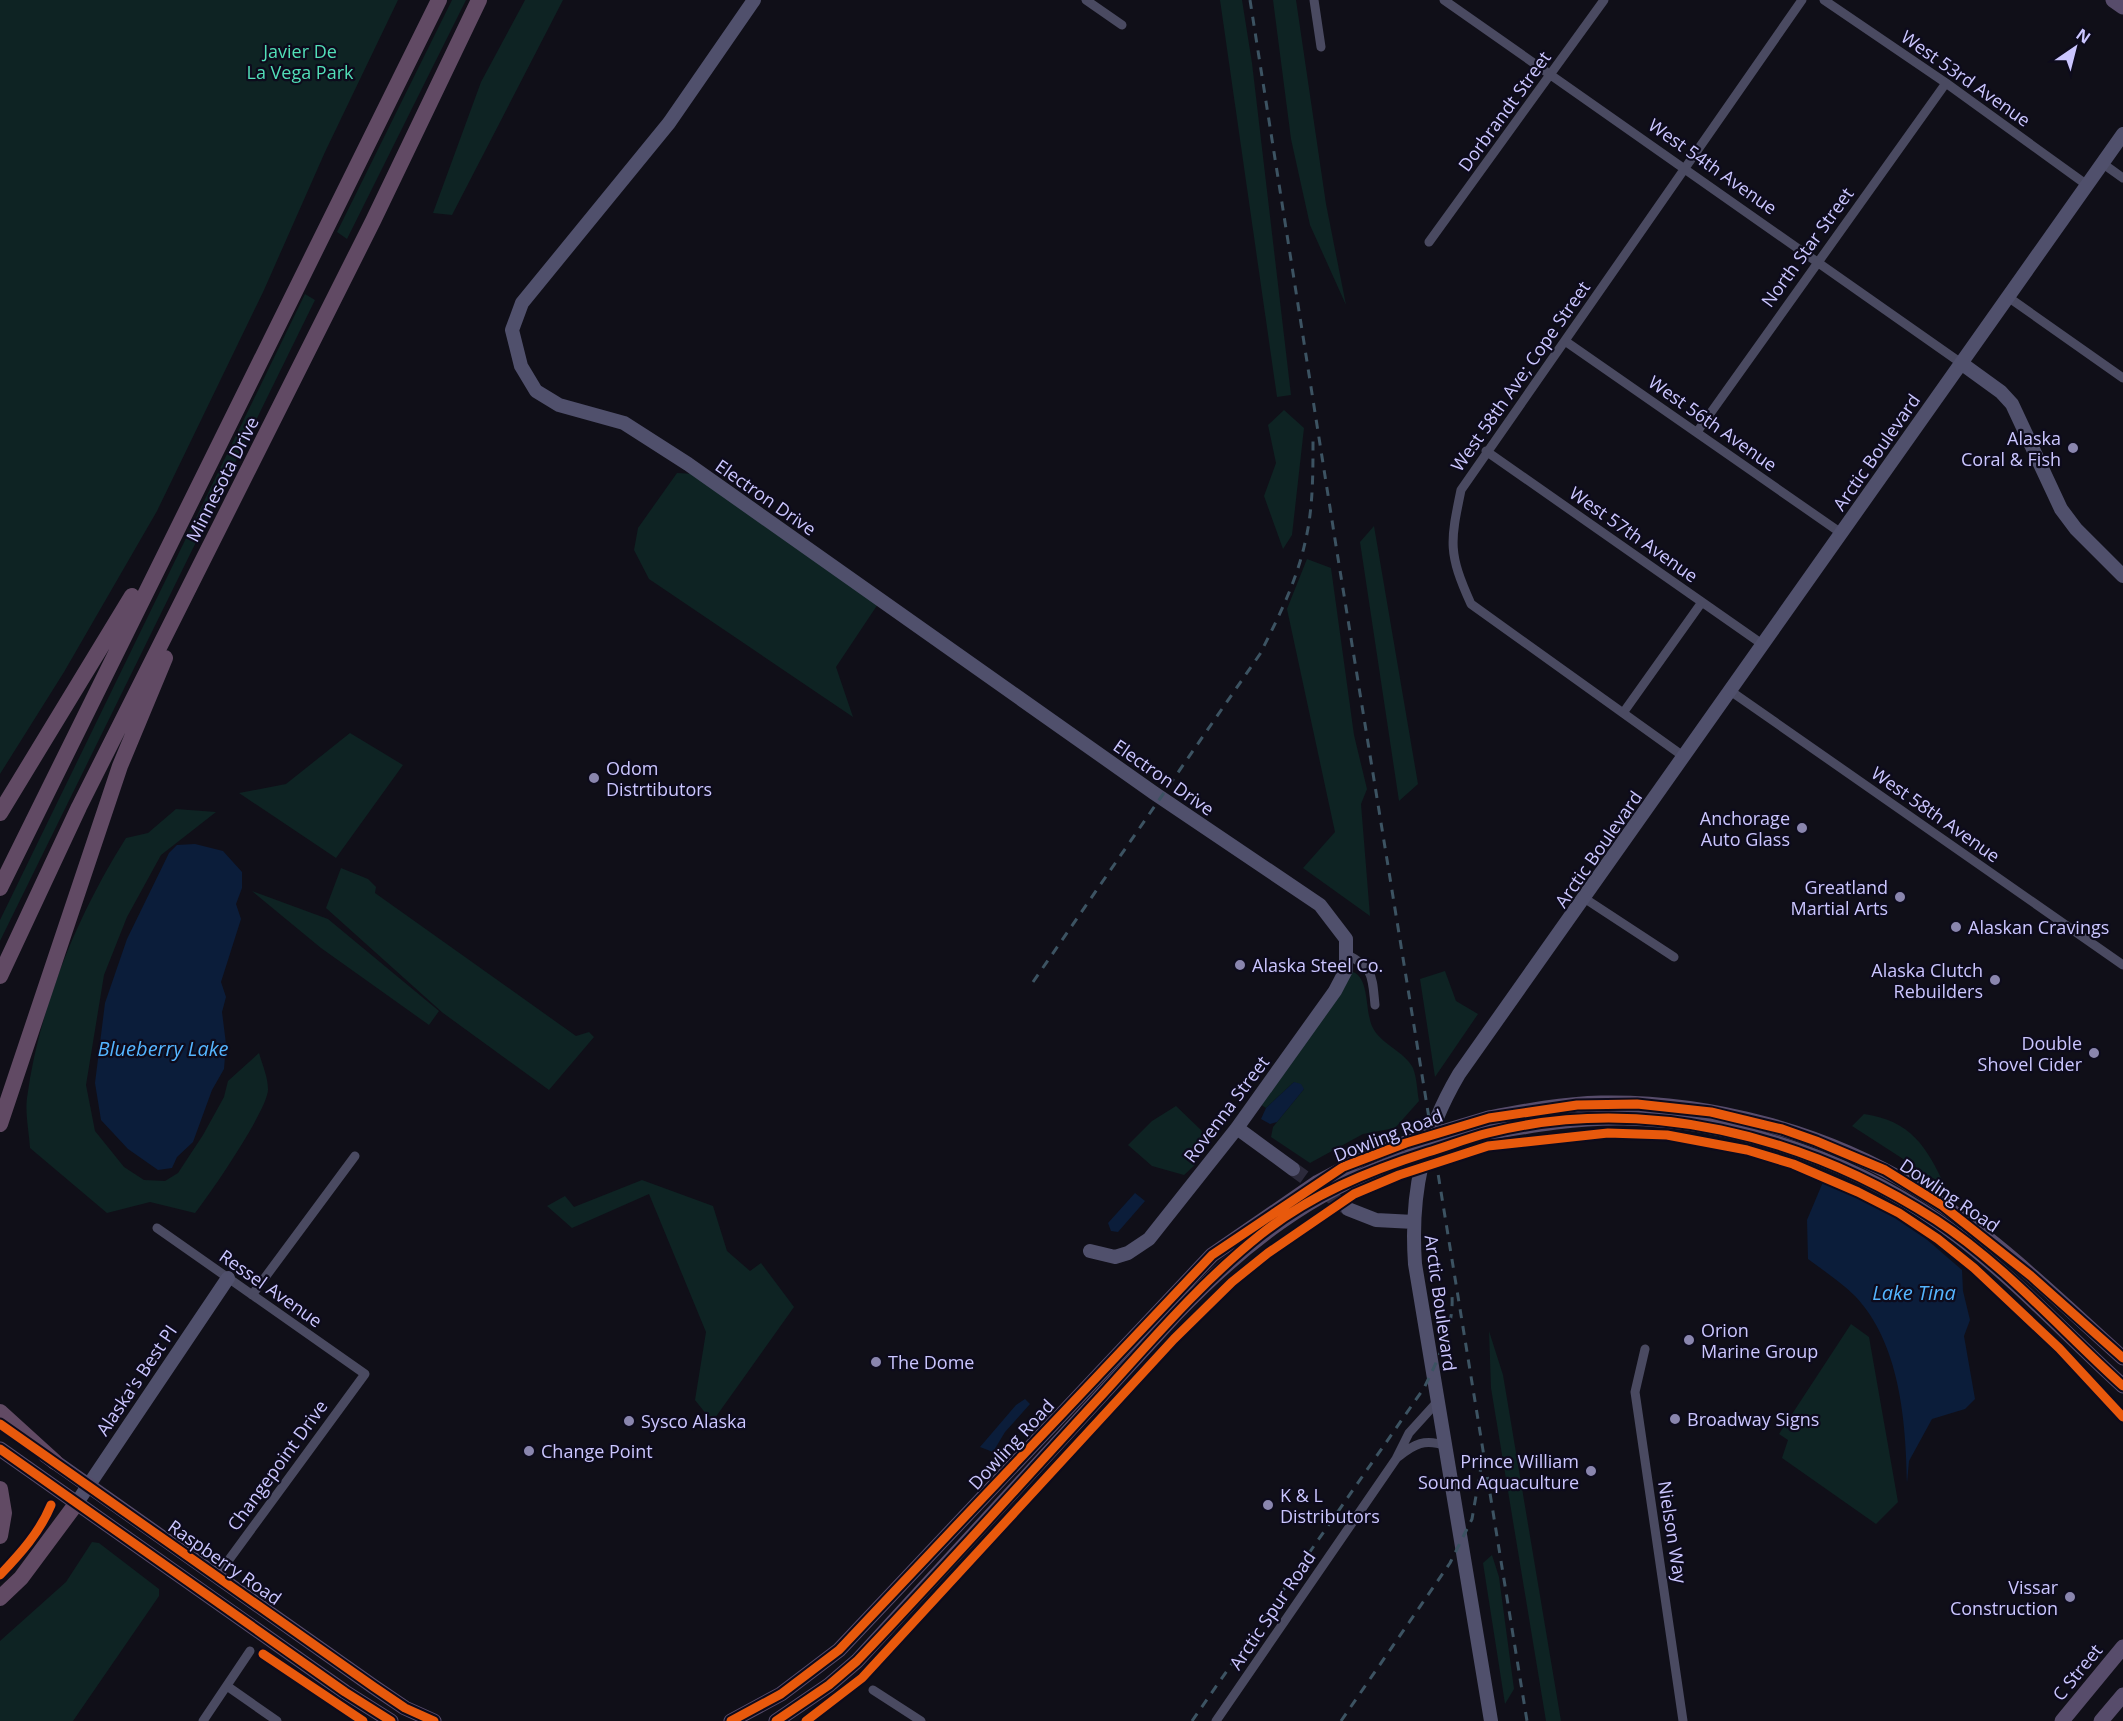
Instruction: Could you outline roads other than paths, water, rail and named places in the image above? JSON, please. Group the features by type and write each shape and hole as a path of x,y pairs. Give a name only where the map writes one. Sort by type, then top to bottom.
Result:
{"highway":[{"name":"Minnesota Drive","path":"0,888 161,557 439,0"},
{"name":"Minnesota Drive","path":"0,976 79,807 373,221 477,3"},
{"path":"0,813 126,605 161,557"},
{"path":"0,1124 120,766 203,562"},
{"path":"0,1412 55,1462"},
{"path":"0,1489 4,1513 0,1536"},
{"path":"0,1598 21,1578 76,1504"}],"main road":[{"path":"2113,0 2123,7"},
{"name":"Dowling Road","path":"731,1721 781,1694 839,1650 1212,1255 1327,1177 1365,1157 1406,1143 1577,1105 1637,1104 1722,1114 1816,1141 1885,1170 1943,1206 2031,1276 2123,1358"},
{"name":"Dowling Road","path":"776,1721 829,1685 857,1661 1176,1314 1229,1262 1262,1234 1295,1210 1358,1176 1488,1125 1624,1118 1664,1121 1745,1135 1831,1163 1873,1183 1958,1236 2042,1309 2123,1386"},
{"name":"Raspberry Road","path":"0,1424 374,1688 405,1708 434,1721"},
{"name":"Raspberry Road","path":"0,1449 345,1692 391,1721"},
{"path":"55,1462 74,1485 76,1504"},
{"name":"C Street","path":"2062,1721 2123,1647"},
{"path":"2101,1721 2123,1695"}],"street":[{"name":"Electron Drive","path":"754,0 669,123 522,303 512,330 521,366 536,391 559,405 624,423 688,464 1146,787 1320,905 1347,939"},
{"path":"1086,0 1122,26"},
{"path":"1314,0 1321,47"},
{"name":"West 54th Avenue","path":"1444,0 1818,260 1961,363"},
{"name":"Dorbrandt Street","path":"1429,242 1604,0"},
{"name":"West 58th Ave; Cope Street","path":"1683,756 1471,604 1456,571 1451,538 1461,490 1486,451 1802,0"},
{"name":"West 53rd Avenue","path":"1824,0 1946,83 2087,185"},
{"name":"North Star Street","path":"1697,432 1946,83"},
{"name":"Arctic Boulevard","path":"1491,1721 1415,1264 1414,1222 1417,1188 1436,1115 1459,1074 2123,134"},
{"path":"2102,163 2123,178"},
{"path":"2008,297 2123,378"},
{"name":"West 56th Avenue","path":"1565,341 1841,533"},
{"path":"1961,363 2001,392 2012,404 2061,509 2076,529 2123,576"},
{"name":"West 57th Avenue","path":"1486,451 1762,644"},
{"path":"1623,713 1702,602"},
{"name":"West 58th Avenue","path":"1729,690 2123,965"},
{"path":"1584,898 1674,957"},
{"name":"Rovenna Street","path":"1090,1251 1115,1257 1128,1253 1149,1239 1237,1128 1335,992 1346,970 1347,939"},
{"path":"1346,954 1366,965 1371,972 1375,1005"},
{"path":"1237,1128 1293,1170"},
{"path":"252,1295 355,1156"},
{"path":"1348,1209 1377,1220 1414,1222"},
{"name":"Ressel Avenue","path":"158,1228 365,1374"},
{"name":"Alaska's Best PI","path":"76,1504 228,1278"},
{"name":"Nielson Way","path":"1645,1349 1635,1392 1683,1721"},
{"name":"Changepoint Drive","path":"217,1576 365,1374"},
{"name":"Arctic Spur Road","path":"1216,1721 1396,1459 1409,1433 1438,1401"},
{"name":"Arctic Spur Road","path":"1396,1459 1412,1445 1422,1442 1432,1441 1446,1446"},
{"path":"203,1721 250,1651"},
{"path":"227,1686 277,1721"},
{"path":"873,1690 921,1721"}],"water":[{"name":"Blueberry Lake","path":"195,844 223,851 242,872 242,888 236,904 241,919 221,982 226,997 222,1012 226,1044 224,1069 212,1090 193,1142 177,1157 172,1168 158,1170 128,1149 101,1120 95,1083 105,1003 127,939 169,853 177,845"},
{"path":"1294,1082 1301,1084 1304,1089 1277,1122 1270,1124 1261,1119 1266,1108"},
{"name":"Lake Tina","path":"1823,1182 1878,1206 1925,1238 1962,1270 1963,1291 1970,1320 1964,1336 1975,1399 1965,1409 1932,1419 1909,1461 1907,1483 1902,1409 1891,1360 1882,1336 1870,1315 1855,1296 1808,1259 1807,1220"},
{"path":"1135,1193 1145,1201 1118,1232 1111,1231 1108,1223"},
{"path":"1025,1399 1030,1404 1005,1432 993,1452 980,1447 1016,1405"}],"tunnel":[{"path":"1293,1169 1348,1209"}],"railway":[{"path":"1250,0 1337,552 1527,1721"},
{"path":"1033,982 1260,654 1291,589 1304,547 1311,508 1313,441"},
{"path":"1192,1721 1424,1388 1448,1332 1452,1296"},
{"path":"1341,1721 1450,1563 1472,1519 1481,1467"}],"place":[{"name":"Alaska Coral & Fish","path":"2073,448"},
{"name":"Odom Distrtibutors","path":"594,778"},
{"name":"Anchorage Auto Glass","path":"1802,828"},
{"name":"Greatland Martial Arts","path":"1900,897"},
{"name":"Alaskan Cravings","path":"1956,927"},
{"name":"Alaska Steel Co.","path":"1240,965"},
{"name":"Alaska Clutch Rebuilders","path":"1995,980"},
{"name":"Double Shovel Cider","path":"2094,1053"},
{"name":"Orion Marine Group","path":"1689,1340"},
{"name":"The Dome","path":"876,1362"},
{"name":"Broadway Signs","path":"1675,1419"},
{"name":"Sysco Alaska","path":"629,1421"},
{"name":"Change Point","path":"529,1451"},
{"name":"Prince William Sound Aquaculture","path":"1591,1471"},
{"name":"K & L Distributors","path":"1268,1505"},
{"name":"Vissar Construction","path":"2070,1597"}],"park label":[{"name":"Javier De La Vega Park","path":"300,61"}]}
